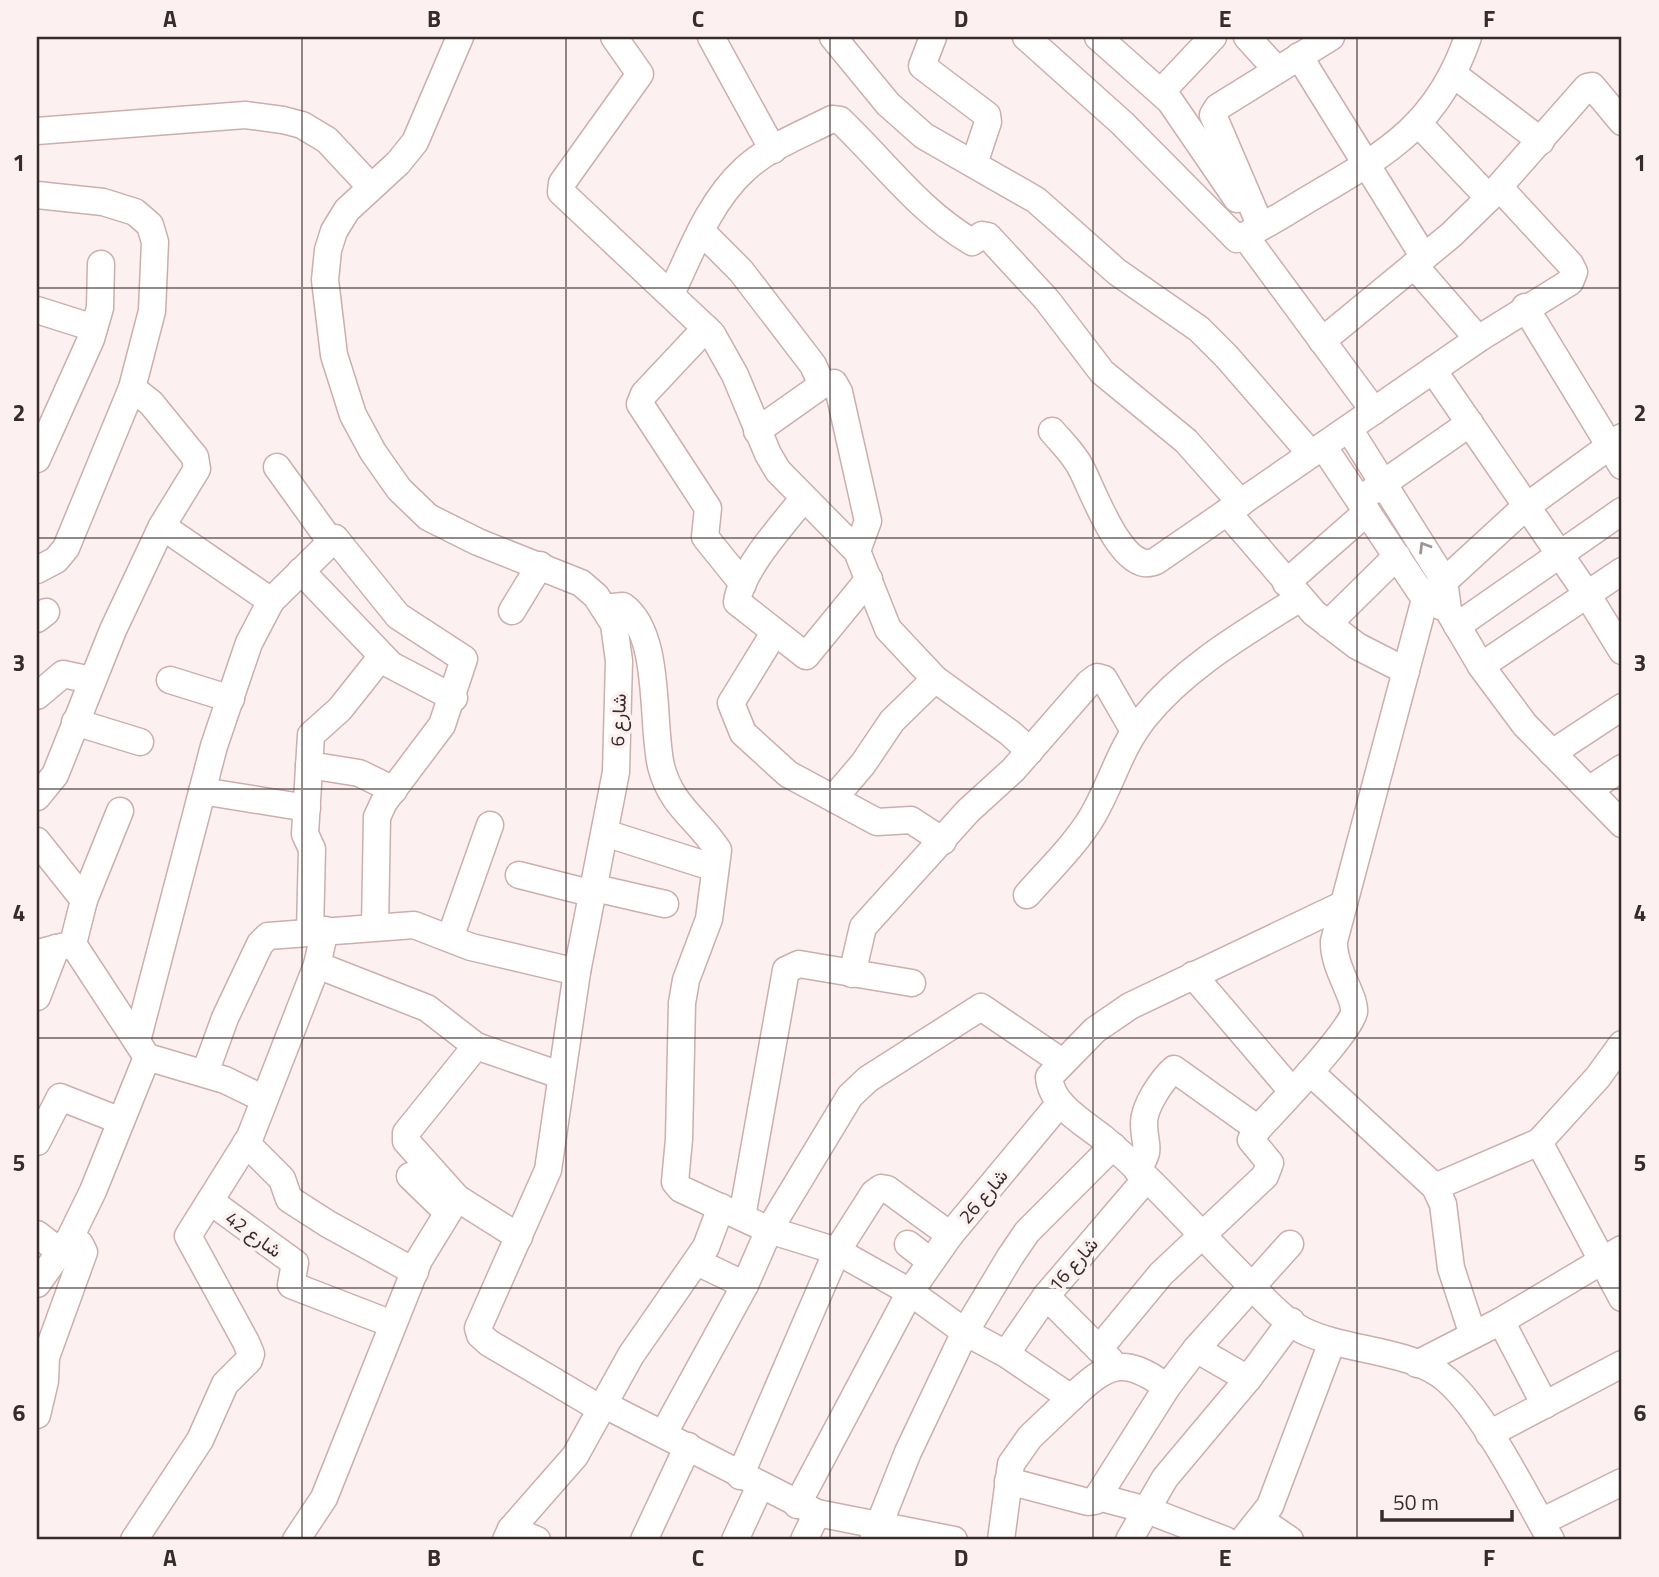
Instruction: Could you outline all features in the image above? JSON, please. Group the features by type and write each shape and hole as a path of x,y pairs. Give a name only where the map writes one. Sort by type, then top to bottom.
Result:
{"street":[{"path":"460,37 423,129 398,163 346,210 334,231 328,250 325,280 334,355 353,415 373,452 393,480 428,517 478,542 581,583 596,596 604,608 623,606 639,625 648,653 661,765 676,800 718,850 709,919 686,980 682,1003 680,1139 675,1182 681,1189 769,1230 837,1251 910,1292 965,1332 1006,1354 1071,1398"},
{"path":"614,37 640,74 560,189 706,328 735,375 757,430 778,471 857,551 888,629 935,679 1010,733 1030,751"},
{"path":"712,37 773,150"},
{"path":"833,37 888,104 925,136 1036,200 1117,272 1199,329 1317,450 1363,506 1397,556 1443,611 1525,725 1622,824"},
{"path":"933,37 922,66 987,115 988,122 974,164"},
{"path":"1026,37 1122,123 1235,239 1366,166 1401,141 1418,123 1453,74 1468,37"},
{"path":"1098,37 1161,92 1233,196 1241,200 1248,196"},
{"path":"1161,92 1213,37"},
{"path":"1247,37 1276,70"},
{"path":"1331,37 1218,107 1213,115 1248,196 1253,231 1322,341 1374,411"},
{"path":"1299,56 1366,166 1419,261 1478,339"},
{"path":"1453,74 1541,141"},
{"path":"1322,341 1419,261 1494,193 1588,85 1622,122"},
{"path":"37,131 245,115 283,120 302,125 327,140 370,186"},
{"path":"671,294 701,231 736,178 773,150 832,119 840,120 896,179 946,225 974,243 982,235 988,236 1047,300 1102,372 1195,450 1293,590 1328,624 1357,646 1406,671"},
{"path":"1052,431 1073,455 1109,528 1138,562 1144,565 1156,561 1525,307 1570,282 1574,272 1418,123"},
{"path":"37,195 103,202 135,212 150,225 155,242 152,311 132,388 66,548 56,560 37,570"},
{"path":"701,231 741,271 813,365 822,385"},
{"path":"37,459 94,328 100,308 102,264"},
{"path":"1444,580 1527,506 1618,450 1525,307"},
{"path":"37,310 94,328"},
{"path":"706,328 644,394 640,404 708,508 705,537 743,584"},
{"path":"1433,370 1587,594 1622,651"},
{"path":"757,430 822,385 834,383 839,392 867,507 867,531 857,551"},
{"path":"37,797 55,775 91,680 162,526 195,473 197,464 151,403 132,388"},
{"path":"1027,895 1090,819 1112,769 1134,731 1185,675 1293,590 1383,483 1470,423"},
{"path":"1001,1540 1008,1481 1017,1452 1100,1372 1146,1290 1265,1176 1269,1163 1251,1140 1310,1072 1354,1012 1334,955 1344,904 1406,671 1443,611 1444,580 1349,429"},
{"path":"277,467 331,542"},
{"path":"804,498 776,533 743,584 737,602 806,656 869,579"},
{"path":"1443,611 1559,554 1622,511"},
{"path":"162,526 271,601"},
{"path":"37,1284 65,1245 102,1171 121,1121 142,1049 202,791 249,643 271,601 331,542 338,539 409,625 463,657 454,698 436,737 384,802 376,825 375,927"},
{"path":"1328,624 1397,556"},
{"path":"512,611 540,565"},
{"path":"301,571 382,656 400,671 454,698"},
{"path":"1481,666 1622,571"},
{"name":"شارع 6","path":"602,1407 480,1335 478,1328 548,1170 560,1075 616,772 619,686 617,642 614,624 604,608"},
{"path":"774,633 734,696 731,707 743,733 777,764 877,822 919,822 943,841"},
{"path":"134,1540 200,1440 225,1384 249,1360 251,1354 189,1241 191,1230 246,1143 317,965 318,931 312,849 306,838 312,735 340,709 382,656"},
{"path":"37,696 64,674 91,680"},
{"path":"852,974 863,926 1097,677 1108,683 1134,731"},
{"path":"834,798 892,722 935,679"},
{"path":"170,680 231,699"},
{"path":"1552,753 1622,706"},
{"path":"75,722 140,742"},
{"path":"309,765 359,772 394,790"},
{"path":"1590,789 1622,768"},
{"path":"202,791 306,808"},
{"path":"37,997 55,949 84,900 120,811"},
{"path":"450,938 491,825"},
{"path":"605,833 715,868"},
{"path":"37,841 84,900"},
{"path":"519,875 665,904"},
{"path":"1344,904 1130,1006 1095,1030 1062,1062 1049,1077 1050,1088 1060,1103 1112,1146 1251,1285 1300,1329 1332,1342 1417,1364 1435,1371 1449,1381 1489,1434 1544,1534 1622,1482"},
{"path":"205,1073 225,1018 260,944 268,936 414,925 471,947 578,972"},
{"path":"55,949 142,1049 205,1073 264,1100"},
{"path":"508,1535 575,1456 660,1311 732,1212 786,970 799,964 912,984"},
{"path":"317,965 427,1008 476,1046 560,1075"},
{"path":"1193,975 1292,1091"},
{"path":"664,1433 745,1284 769,1230 850,1096 868,1079 975,1009 985,1008 1062,1062"},
{"path":"1436,1187 1539,1142 1598,1077 1622,1044"},
{"path":"452,1205 405,1137 476,1046"},
{"path":"1142,1175 1149,1149 1144,1125 1147,1108 1174,1069 1258,1129"},
{"path":"1310,1072 1436,1187 1443,1204 1451,1268 1473,1335"},
{"path":"37,1142 60,1097 121,1121"},
{"name":"شارع 26","path":"804,1540 807,1509 910,1292 950,1235 1060,1103"},
{"path":"1539,1142 1613,1254 1622,1298"},
{"path":"246,1143 282,1179 289,1199 415,1272"},
{"path":"877,1533 908,1452 965,1332 1027,1232 1112,1146"},
{"name":"شارع 16","path":"1006,1354 1046,1296 1142,1175"},
{"path":"410,1176 452,1205 519,1237"},
{"path":"734,1540 750,1481 837,1251 874,1194 881,1188 950,1235"},
{"name":"شارع 42","path":"210,1201 295,1264 291,1285 392,1324"},
{"path":"296,1540 311,1521 329,1487 353,1432 392,1324 415,1272 452,1205"},
{"path":"37,1234 65,1245 83,1247 84,1252 46,1357 46,1381 37,1415"},
{"path":"908,1244 930,1261"},
{"path":"1008,1481 1088,1502 1098,1497 1167,1387 1251,1285 1290,1244"},
{"path":"1417,1364 1502,1321 1613,1254"},
{"path":"697,1262 745,1284"},
{"path":"1046,1296 1108,1357 1132,1366 1167,1387"},
{"path":"1129,1540 1166,1478 1248,1379 1291,1321"},
{"path":"1502,1321 1545,1405"},
{"path":"1243,1540 1270,1506 1332,1342"},
{"path":"1196,1349 1248,1379"},
{"path":"1489,1434 1622,1364"},
{"path":"602,1407 664,1433 807,1509 877,1533 954,1540"},
{"path":"643,1540 688,1446"},
{"path":"1098,1497 1147,1510 1225,1540"},
{"path":"1261,1520 1290,1540"},
{"path":"508,1535 537,1540"}]}
